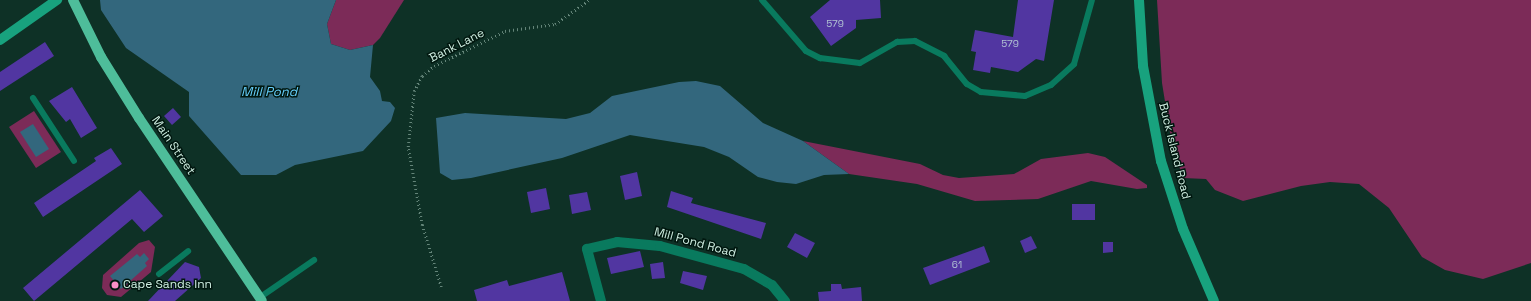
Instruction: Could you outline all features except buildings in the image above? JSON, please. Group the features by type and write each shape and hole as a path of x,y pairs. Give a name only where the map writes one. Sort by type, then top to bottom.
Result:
{"main road":[{"path":"0,40 57,0"},
{"name":"Main Street","path":"73,0 101,57 260,299"},
{"name":"Buck Island Road","path":"1139,0 1143,66 1159,154 1183,229 1214,301"}],"street":[{"name":"Mill Pond Road","path":"601,301 586,249 617,242 660,246 759,275 785,301"}],"lane":[{"path":"762,0 806,51 820,58 860,63 897,42 915,41 944,56 967,84 980,92 1025,96 1051,85 1074,64 1092,0"},
{"path":"33,98 74,161"},
{"path":"159,274 188,252"},
{"path":"260,299 314,260"}],"path":[{"name":"Bank Lane","path":"441,287 422,224 408,147 414,91 422,76 434,66 505,31 555,24 589,0"}],"shaded area":[{"path":"336,0 404,0 380,38 373,45 350,50 331,44 327,24"},
{"path":"1157,0 1531,0 1531,263 1483,279 1445,270 1422,257 1389,208 1359,184 1330,182 1301,186 1243,201 1215,190 1206,179 1183,178 1172,145 1162,83"},
{"path":"34,111 61,152 36,168 9,127"},
{"path":"803,141 920,164 943,175 959,178 1014,174 1041,159 1088,153 1105,157 1147,185 1147,188 1137,189 1091,181 1038,199 975,201 917,184 849,174"},
{"path":"149,240 155,247 151,272 121,297 107,295 102,288 103,275 139,243"}],"water":[{"name":"Mill Pond","path":"100,0 336,0 327,24 331,44 350,50 373,45 370,77 380,91 382,101 390,102 395,108 391,121 363,151 295,165 276,175 241,175 189,116 189,92 126,48 101,10"},
{"path":"696,81 720,86 763,123 803,141 849,174 824,175 796,184 777,182 758,177 729,157 704,147 630,135 562,158 471,178 452,180 440,173 436,118 465,113 566,119 590,113 612,96 679,82"},
{"path":"33,124 49,149 36,157 20,132"},
{"path":"144,253 149,259 145,263 147,266 121,289 110,276 137,254 140,257"}],"place":[{"name":"Cape Sands Inn","path":"115,285"}]}
